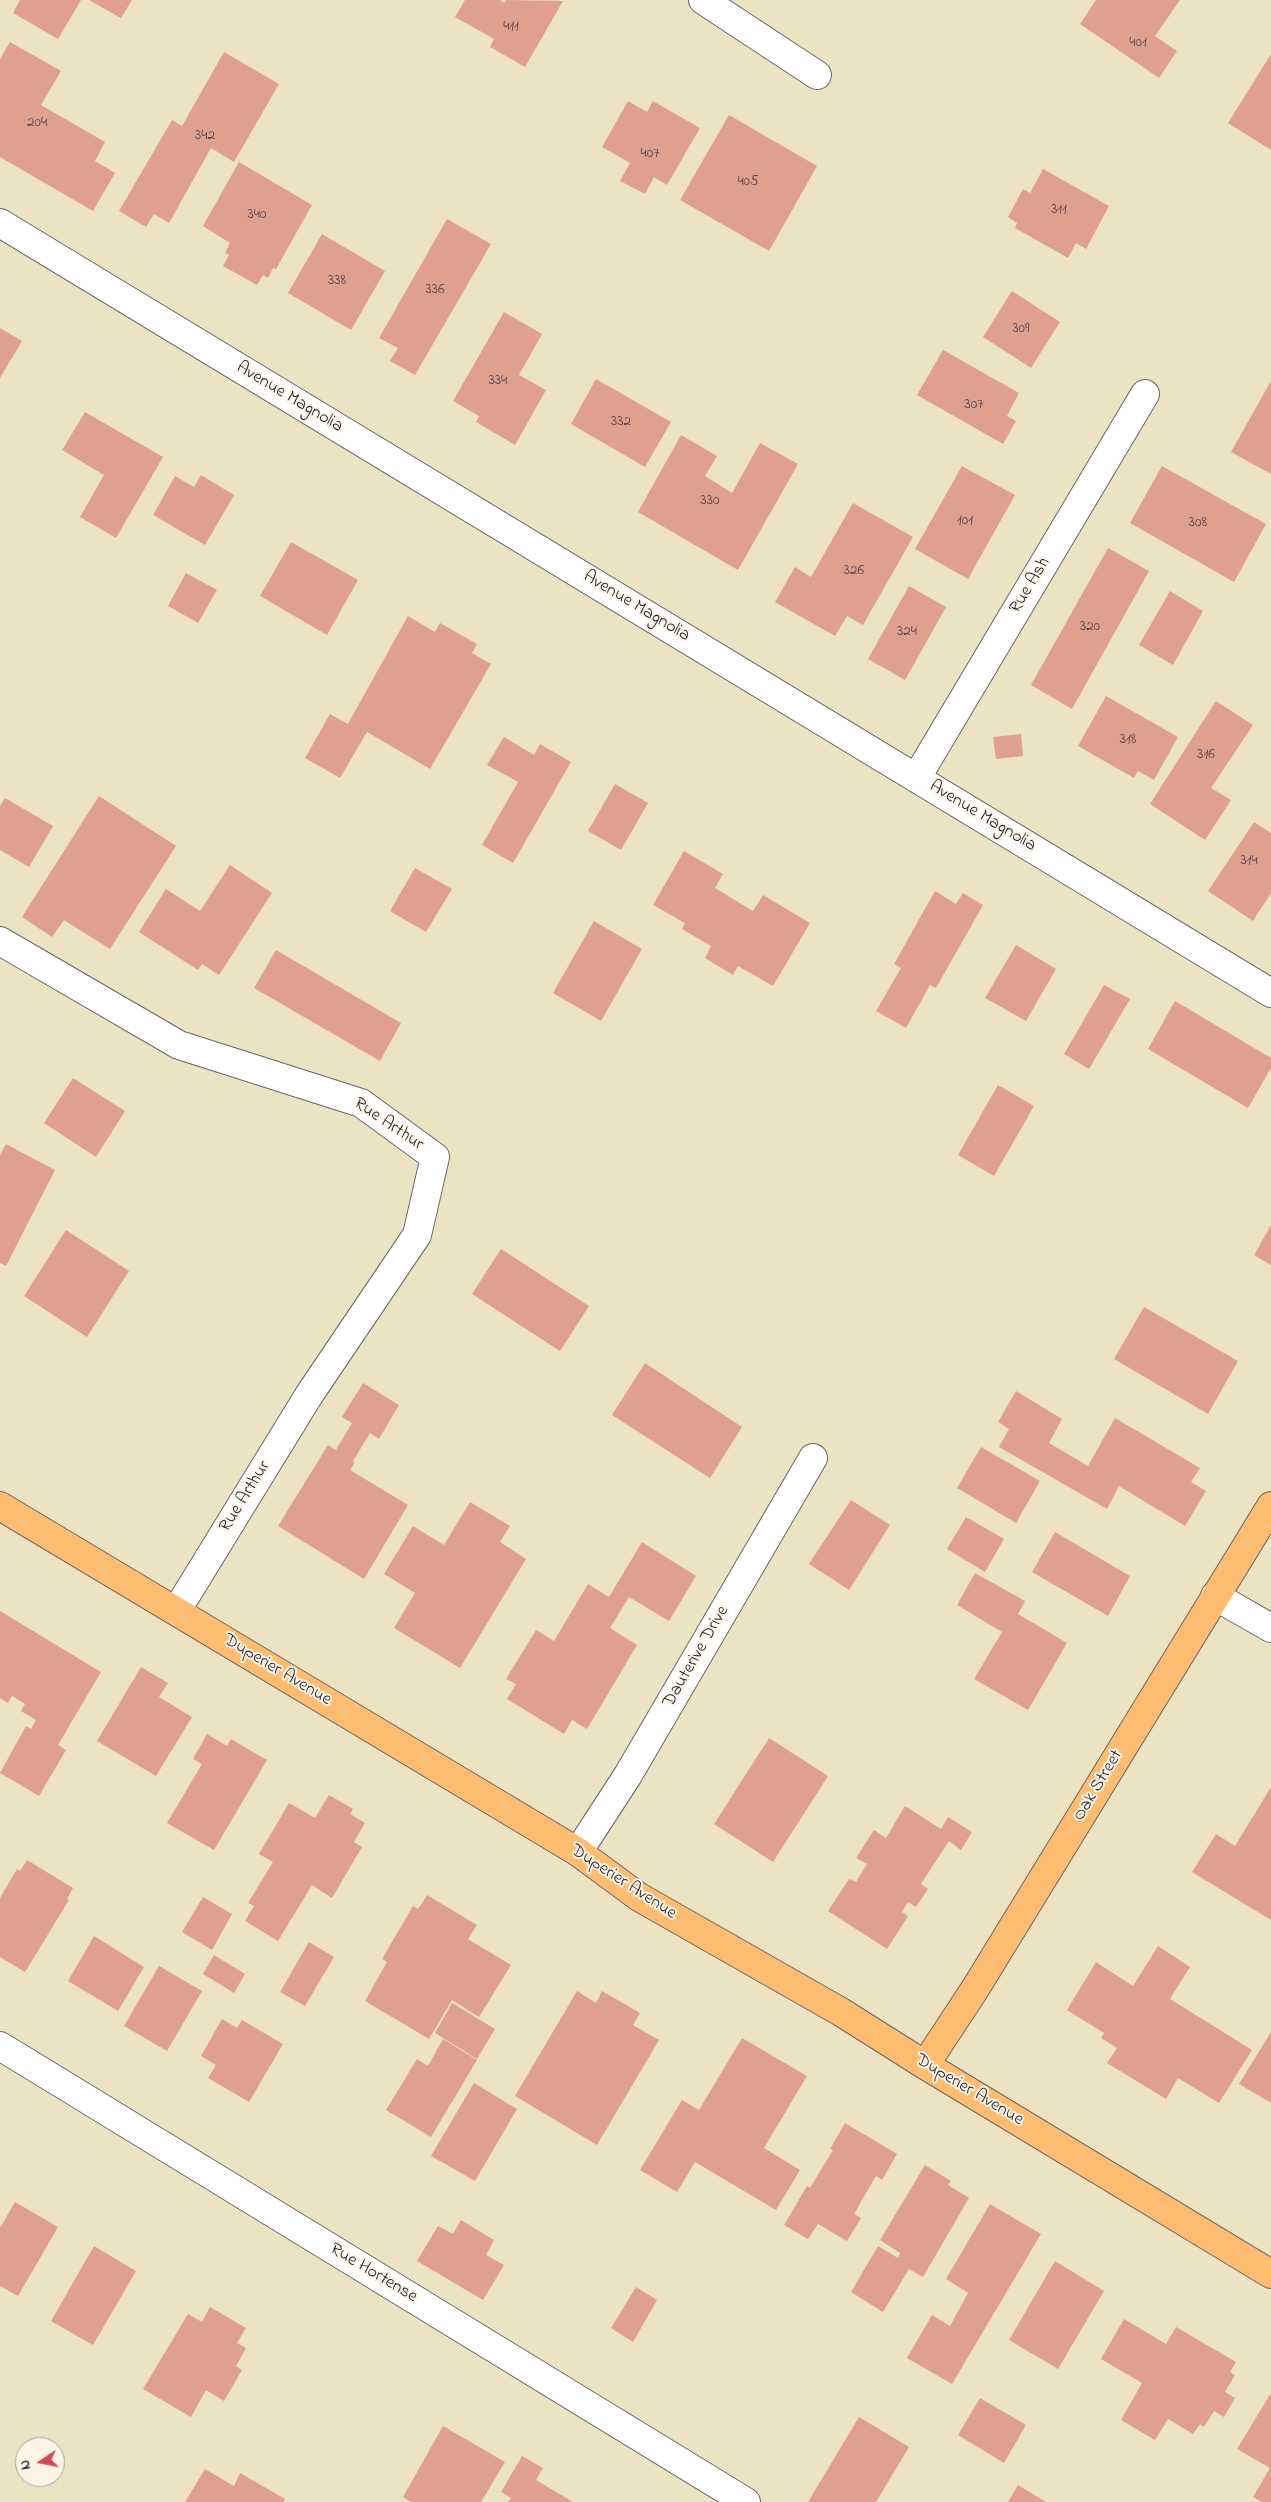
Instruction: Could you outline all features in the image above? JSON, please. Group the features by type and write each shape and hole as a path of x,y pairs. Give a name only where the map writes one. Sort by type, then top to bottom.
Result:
{"main road":[{"name":"Duperier Avenue","path":"0,1506 578,1852 639,1898 841,2012 925,2065 1271,2274"},
{"name":"Oak Street","path":"925,2065 975,1989 1271,1506"}],"street":[{"path":"703,0 817,75"},
{"name":"Avenue Magnolia","path":"0,223 1271,992"},
{"name":"Rue Ash","path":"917,777 1144,394"},
{"name":"Rue Arthur","path":"0,941 179,1045 361,1103 435,1157 417,1235 309,1395 176,1610"},
{"name":"Dauterive Drive","path":"578,1852 628,1775 813,1458"},
{"path":"1215,1596 1271,1628"},
{"name":"Rue Hortense","path":"0,2046 746,2502"}],"building":[{"path":"20,0 81,0 58,39 13,13"},
{"path":"89,0 132,0 121,18"},
{"path":"465,0 500,0 504,3 506,0 563,1 525,67 490,47 494,39 455,17"},
{"path":"1096,0 1180,0 1155,36 1177,51 1159,78 1080,24"},
{"path":"10,42 61,71 41,105 105,142 95,161 115,173 93,211 0,157 0,59"},
{"path":"224,52 279,84 234,162 211,148 169,223 154,214 146,227 119,211 172,120 182,126"},
{"path":"1271,54 1271,150 1228,123"},
{"path":"628,101 647,112 653,101 700,128 667,185 654,177 645,194 620,181 630,163 602,147"},
{"path":"729,115 817,166 769,251 680,200"},
{"path":"239,162 312,205 276,269 273,268 268,278 263,275 257,285 223,266 229,255 225,253 230,243 203,226"},
{"path":"1043,169 1109,206 1086,249 1076,243 1068,258 1015,228 1017,223 1008,217 1023,189 1030,193"},
{"path":"447,219 491,244 415,375 390,361 398,348 379,338"},
{"path":"322,234 385,271 351,330 288,293"},
{"path":"1012,291 1060,322 1031,368 983,337"},
{"path":"504,312 542,334 519,375 546,390 515,445 476,422 479,416 453,401"},
{"path":"0,328 22,341 0,378"},
{"path":"943,350 1019,393 1007,416 1016,421 1003,444 917,395"},
{"path":"596,379 671,422 645,467 571,424"},
{"path":"1271,381 1271,474 1231,452"},
{"path":"85,412 163,457 116,538 80,517 104,475 62,450"},
{"path":"681,435 717,456 705,476 732,493 760,443 798,464 738,570 638,512"},
{"path":"962,466 1015,495 968,579 915,549"},
{"path":"1162,466 1266,524 1234,582 1130,523"},
{"path":"201,475 234,495 205,545 153,515 175,476 194,487"},
{"path":"853,503 913,537 863,625 847,616 835,636 775,602 795,567 811,577"},
{"path":"291,542 358,580 327,635 260,596"},
{"path":"1108,548 1149,571 1072,709 1031,685"},
{"path":"186,573 217,590 198,623 168,606"},
{"path":"909,586 946,607 905,680 868,659"},
{"path":"1170,591 1203,611 1173,665 1139,645"},
{"path":"408,616 435,632 440,623 477,644 472,653 491,664 430,769 367,732 340,778 305,758 330,714 348,724"},
{"path":"1106,696 1178,737 1154,780 1138,771 1134,778 1078,746"},
{"path":"1216,701 1253,725 1211,788 1231,800 1205,840 1150,804"},
{"path":"1021,734 1023,756 996,759 993,737"},
{"path":"504,737 534,755 540,744 571,762 513,863 482,845 518,782 487,765"},
{"path":"615,784 648,803 621,850 588,831"},
{"path":"99,796 176,846 110,949 64,920 52,937 22,917"},
{"path":"5,798 53,826 29,867 0,850 0,806"},
{"path":"1254,822 1271,833 1271,893 1253,921 1208,891"},
{"path":"684,851 723,874 715,888 753,911 763,895 810,923 773,986 738,966 733,975 705,958 711,946 682,929 685,923 653,905"},
{"path":"230,865 272,893 219,975 202,964 198,970 139,932 166,889 200,911"},
{"path":"415,868 452,889 426,932 390,911"},
{"path":"935,891 956,904 963,893 983,905 936,988 930,985 906,1028 876,1011 901,968 894,964"},
{"path":"594,921 642,949 601,1021 553,993"},
{"path":"1016,945 1056,969 1026,1021 985,998"},
{"path":"276,950 401,1023 380,1061 254,988"},
{"path":"1104,985 1130,999 1089,1069 1064,1054"},
{"path":"1175,1001 1271,1058 1271,1068 1248,1108 1148,1049"},
{"path":"73,1078 125,1111 96,1157 44,1123"},
{"path":"998,1085 1034,1106 994,1176 958,1155"},
{"path":"6,1144 55,1170 6,1266 0,1263 0,1155"},
{"path":"1271,1225 1271,1265 1254,1255"},
{"path":"66,1230 129,1271 87,1337 24,1296"},
{"path":"501,1249 589,1306 560,1351 472,1294"},
{"path":"1144,1307 1238,1361 1208,1414 1114,1359"},
{"path":"645,1363 742,1427 710,1478 612,1415"},
{"path":"363,1383 399,1405 379,1439 370,1433 353,1461 355,1462 350,1470 408,1505 364,1579 278,1526 328,1445 336,1450 352,1423 342,1417"},
{"path":"1016,1391 1062,1419 1049,1443 1088,1466 1115,1418 1200,1468 1191,1482 1206,1491 1185,1526 1119,1486 1107,1509 999,1447 1009,1429 998,1422"},
{"path":"981,1447 1040,1481 1016,1523 957,1488"},
{"path":"851,1500 890,1525 849,1590 809,1564"},
{"path":"470,1502 510,1526 500,1542 526,1559 460,1668 394,1628 415,1593 384,1574 413,1526 444,1545"},
{"path":"966,1517 1004,1539 985,1572 947,1549"},
{"path":"1055,1532 1130,1576 1108,1616 1032,1572"},
{"path":"642,1542 696,1576 669,1621 629,1597 610,1628 637,1645 587,1729 572,1720 564,1734 507,1699 516,1684 506,1679 536,1630 554,1641 588,1584 609,1597"},
{"path":"975,1573 1025,1601 1018,1614 1067,1643 1028,1710 974,1679 1002,1632 957,1605"},
{"path":"0,1611 101,1672 58,1745 66,1750 39,1796 0,1773 26,1726 31,1729 36,1720 21,1711 25,1704 12,1696 8,1703 0,1698"},
{"path":"141,1667 168,1683 159,1697 192,1717 156,1776 97,1741"},
{"path":"207,1734 227,1746 231,1739 267,1760 214,1850 167,1823 202,1764 193,1759"},
{"path":"769,1738 828,1776 773,1862 714,1824"},
{"path":"1271,1787 1271,1920 1192,1872 1216,1834 1235,1846"},
{"path":"329,1795 353,1809 350,1814 365,1823 354,1842 362,1847 332,1898 312,1885 278,1941 245,1921 254,1906 248,1903 273,1862 259,1854 289,1803 315,1818"},
{"path":"905,1806 941,1829 948,1817 972,1832 961,1850 949,1841 921,1884 928,1889 916,1907 908,1902 902,1912 908,1916 887,1949 828,1911 849,1879 856,1882 867,1864 856,1858 874,1830 886,1838"},
{"path":"27,1860 73,1888 67,1899 69,1900 25,1972 0,1957 0,1898 17,1869 20,1871"},
{"path":"427,1895 477,1925 468,1939 511,1965 479,2017 452,2000 429,2039 365,2001 387,1962 382,1959 413,1906 418,1909"},
{"path":"203,1897 232,1914 212,1950 182,1932"},
{"path":"94,1936 144,1967 118,2011 68,1981"},
{"path":"309,1942 334,1957 305,2006 280,1992"},
{"path":"1158,1946 1190,1967 1170,1999 1252,2050 1219,2103 1178,2078 1166,2099 1107,2063 1117,2048 1101,2038 1104,2033 1067,2010 1096,1962 1133,1986"},
{"path":"214,1955 245,1974 234,1993 203,1974"},
{"path":"159,1966 202,1991 167,2051 124,2026"},
{"path":"577,1991 596,2003 602,1991 640,2013 633,2025 659,2040 597,2145 515,2096"},
{"path":"452,2003 495,2029 477,2059 435,2033"},
{"path":"222,2019 237,2028 242,2020 283,2044 249,2102 208,2078 216,2065 201,2056"},
{"path":"1271,2032 1271,2103 1239,2084"},
{"path":"742,2038 807,2076 764,2148 800,2170 776,2210 695,2162 677,2192 640,2170 682,2100 699,2110"},
{"path":"443,2039 477,2060 431,2137 386,2110 417,2059 428,2066"},
{"path":"474,2083 517,2109 475,2181 431,2156"},
{"path":"845,2123 897,2154 882,2180 876,2176 854,2214 861,2218 847,2241 818,2224 808,2239 784,2225 807,2186 810,2188 833,2150 830,2149"},
{"path":"925,2165 951,2181 948,2185 969,2198 923,2277 909,2269 883,2312 851,2292 878,2246 898,2258 900,2253 880,2240"},
{"path":"15,2202 58,2227 18,2296 0,2286 0,2228"},
{"path":"990,2204 1041,2234 952,2384 907,2358 932,2315 950,2326 968,2293 946,2279"},
{"path":"461,2220 494,2240 486,2255 504,2265 483,2300 417,2261 438,2226 453,2234"},
{"path":"94,2246 136,2271 93,2345 51,2321"},
{"path":"1055,2261 1104,2291 1058,2369 1009,2340"},
{"path":"636,2287 657,2300 633,2342 611,2328"},
{"path":"210,2307 246,2328 237,2343 246,2348 236,2366 242,2370 224,2401 206,2390 191,2417 143,2389 188,2314 202,2322"},
{"path":"1124,2319 1166,2344 1176,2327 1236,2362 1230,2372 1235,2375 1225,2392 1235,2398 1224,2417 1214,2411 1204,2427 1200,2424 1193,2434 1168,2419 1155,2440 1121,2420 1142,2383 1101,2359"},
{"path":"1271,2393 1271,2502 1262,2502 1253,2497 1270,2468 1237,2449"},
{"path":"980,2398 1026,2425 1004,2463 958,2435"},
{"path":"859,2417 909,2447 876,2502 808,2502"},
{"path":"443,2426 505,2462 481,2502 411,2502 403,2497"},
{"path":"522,2456 543,2468 536,2480 573,2502 508,2502 511,2498 501,2492"},
{"path":"205,2469 234,2486 240,2473 285,2499 283,2502 185,2502"},
{"path":"1018,2485 1046,2502 1008,2502"}]}
